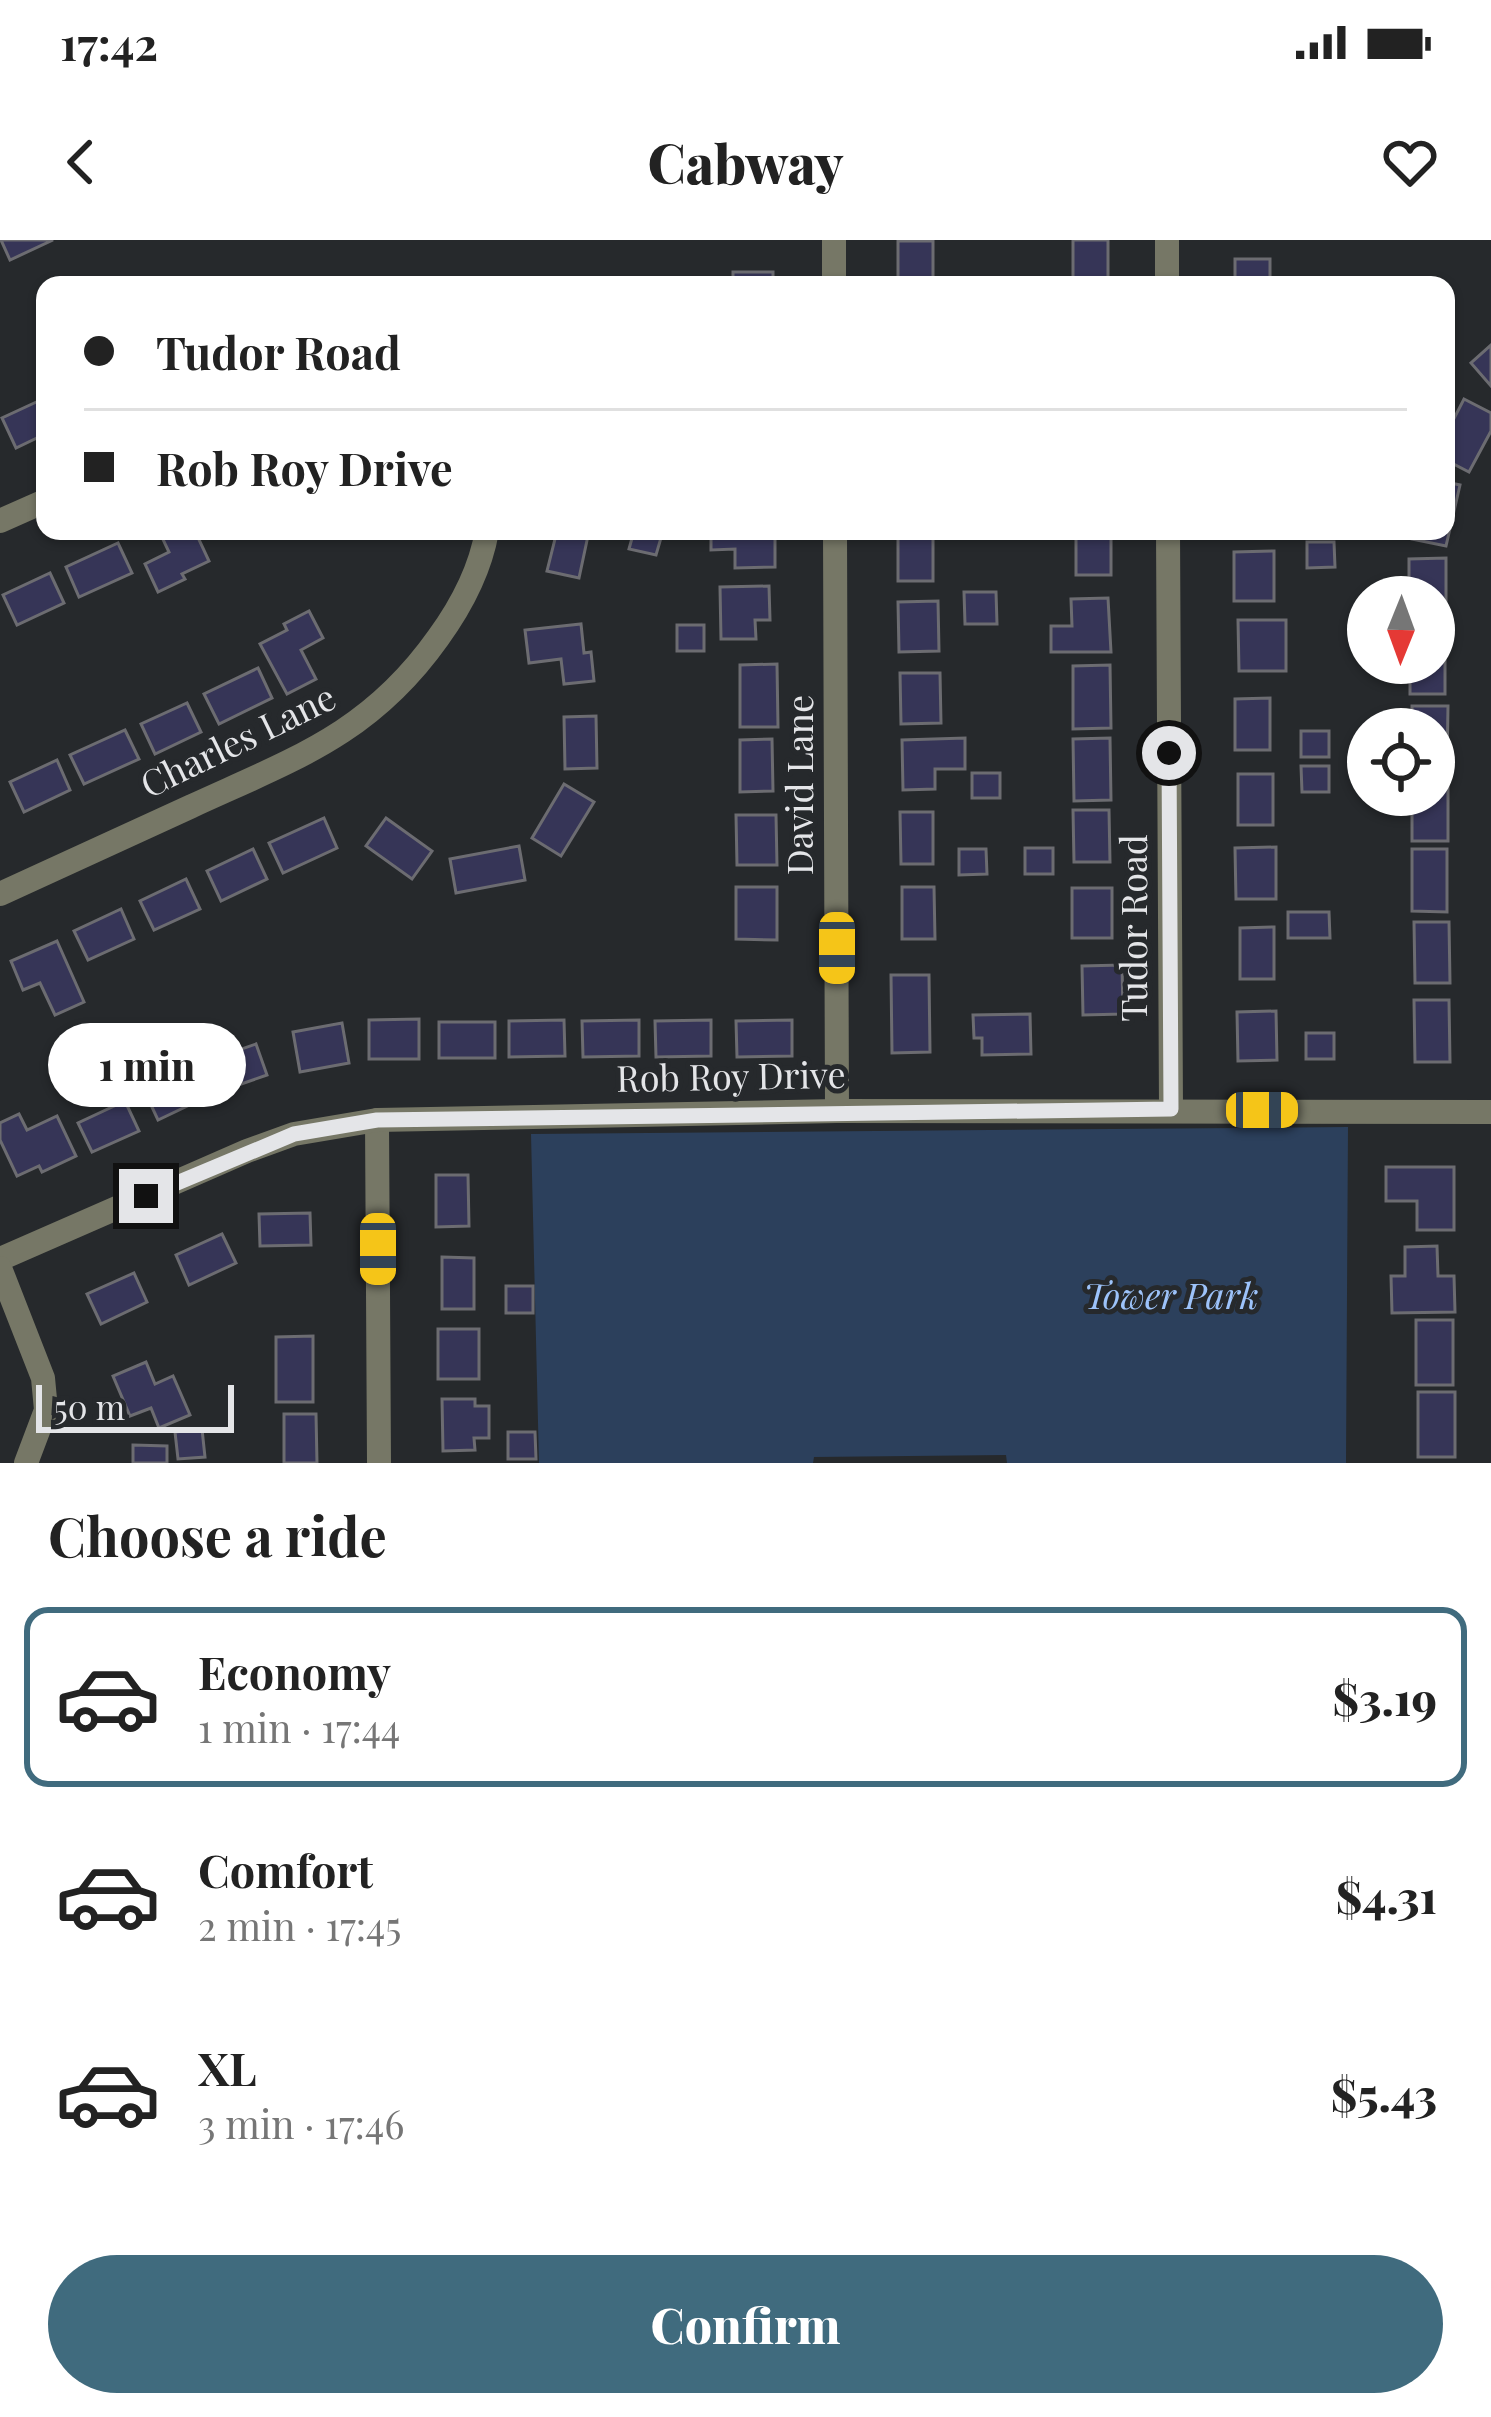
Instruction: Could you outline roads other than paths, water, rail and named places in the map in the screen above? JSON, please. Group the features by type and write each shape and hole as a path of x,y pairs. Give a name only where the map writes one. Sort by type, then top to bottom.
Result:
{"street":[{"path":"834,240 834,276"},
{"path":"1167,240 1167,276"},
{"path":"0,521 36,505"},
{"name":"Charles Lane","path":"0,894 305,754 365,719 410,675 460,608 485,540"},
{"name":"David Lane","path":"835,540 838,1111"},
{"name":"Tudor Road","path":"1168,540 1171,1109"},
{"name":"Rob Roy Drive","path":"0,1259 247,1151 294,1134 377,1120 838,1111 1491,1112"},
{"path":"377,1120 379,1463"},
{"path":"0,1268 43,1378 46,1410 26,1463"}],"park label":[{"name":"Tower Park","path":"1171,1296"}]}
